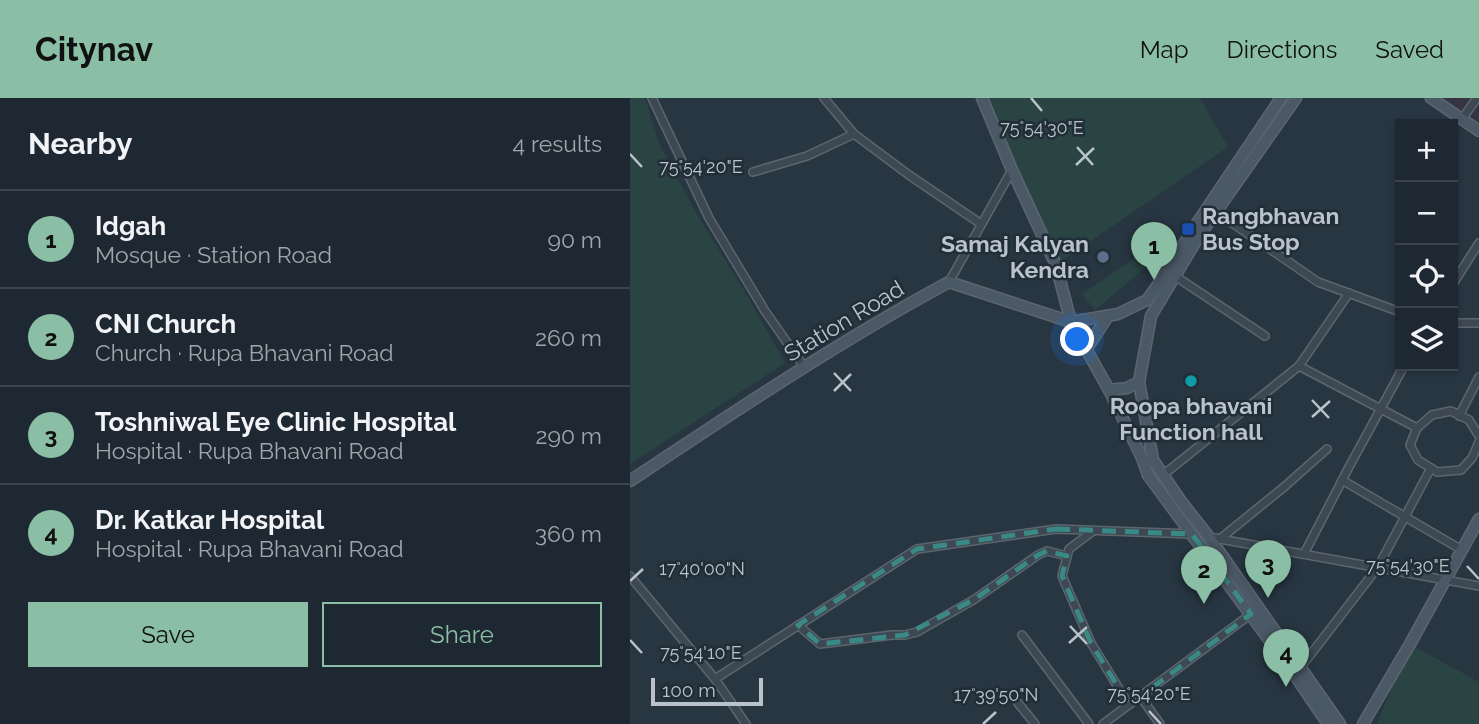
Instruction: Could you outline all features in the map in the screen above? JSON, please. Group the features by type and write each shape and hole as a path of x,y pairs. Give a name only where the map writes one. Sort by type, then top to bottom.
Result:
{"main road":[{"path":"982,98 1056,265 1071,322 1109,390 1148,475 1328,724"},
{"path":"949,282 1071,322 1118,314 1147,300 1281,98"},
{"path":"1296,98 1199,236 1150,316 1139,382 1153,460 1340,724"},
{"path":"1431,98 1479,131"},
{"name":"Station Road","path":"630,481 804,368 949,282"},
{"path":"1086,350 1108,316"},
{"path":"1109,390 1127,388 1139,382"},
{"path":"1363,724 1479,519"}],"street":[{"path":"652,98 709,218 765,311 804,368"},
{"path":"824,98 854,134 981,224"},
{"path":"1462,119 1477,98"},
{"path":"753,172 807,156 854,134"},
{"path":"949,282 1012,170"},
{"path":"1216,212 1318,282 1395,310"},
{"path":"1458,276 1479,243"},
{"path":"1175,276 1265,336"},
{"path":"1163,475 1299,366 1349,293"},
{"path":"1458,323 1479,323"},
{"path":"1299,366 1417,428"},
{"path":"1304,554 1401,371"},
{"path":"1459,415 1479,377"},
{"path":"1479,436 1469,420 1451,411 1432,415 1417,428 1410,446 1418,460 1437,472 1461,470 1476,459 1479,442"},
{"path":"1220,539 1327,449"},
{"path":"1301,667 1378,568 1432,468"},
{"path":"1342,480 1462,550"},
{"path":"715,679 917,549 1056,528 1192,534"},
{"path":"1094,530 1069,549 1062,576 1091,643 1129,705"},
{"path":"1209,537 1479,586"},
{"path":"798,625 820,644 905,635 916,632 975,599 1038,555 1047,551 1067,556"},
{"path":"630,576 715,679 746,724"},
{"path":"1103,724 1251,614"},
{"path":"1022,635 1089,724"},
{"path":"1140,696 1160,724"},
{"path":"1018,703 1035,724"}],"highlighted area":[{"path":"1056,529 1192,534 1251,614 1129,705 1091,643 1062,576 1067,556 1047,551 1038,555 975,599 905,635 820,644 798,625 917,549"}],"shaded area":[{"path":"1431,98 1479,98 1479,131"}],"green space":[{"path":"630,98 645,98 659,143 694,209 785,363 630,464"},
{"path":"983,98 1200,98 1228,147 1056,265"},
{"path":"1168,235 1170,247 1095,310 1082,294"},
{"path":"1410,644 1479,682 1479,724 1377,724"}],"place":[{"name":"Rangbhavan Bus Stop","path":"1188,229"},
{"name":"Samaj Kalyan Kendra","path":"1103,257"},
{"name":"Idgah","path":"1154,280"},
{"name":"Roopa bhavani Function hall","path":"1191,381"},
{"name":"Toshniwal Eye Clinic Hospital","path":"1268,598"},
{"name":"CNI Church","path":"1204,604"},
{"name":"Dr. Katkar Hospital","path":"1286,687"}]}
